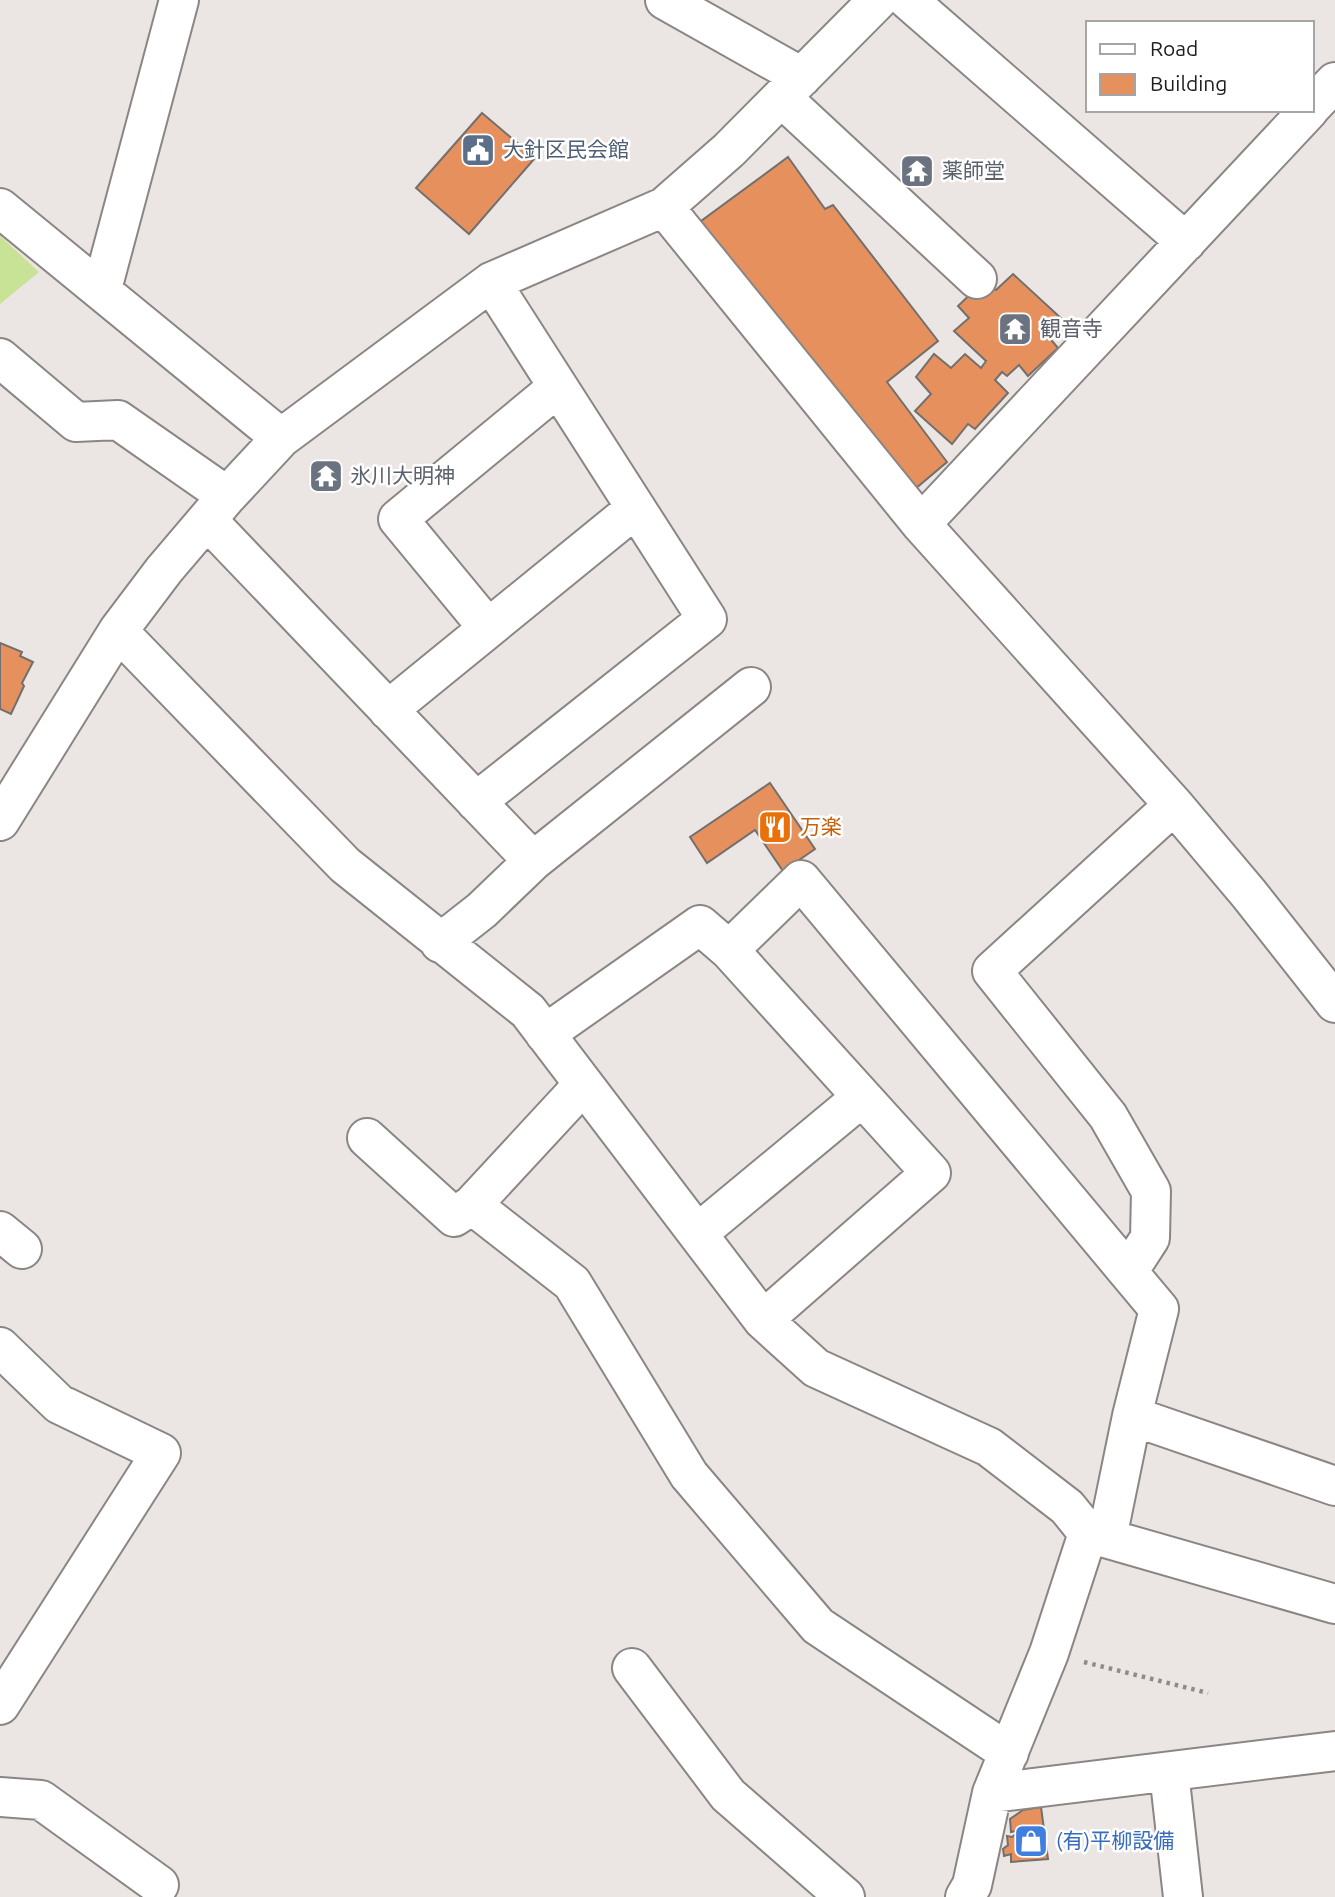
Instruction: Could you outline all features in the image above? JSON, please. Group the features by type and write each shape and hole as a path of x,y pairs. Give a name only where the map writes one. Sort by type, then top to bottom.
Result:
{"street":[{"path":"102,289 179,0"},
{"path":"665,0 792,88 977,279"},
{"path":"0,821 118,631 164,570 281,438 491,282 664,207 729,150 878,0"},
{"path":"908,0 1186,242"},
{"path":"1314,104 1335,82"},
{"path":"920,524 1307,112"},
{"path":"664,207 920,524 1174,805 1250,894 1335,1003"},
{"path":"0,208 281,438"},
{"path":"476,802 707,619 491,282"},
{"path":"0,358 76,422 118,420 217,509 388,710 533,861"},
{"path":"488,628 398,519 558,387"},
{"path":"388,710 636,508"},
{"path":"118,631 345,865 528,1011 763,1320 816,1368 989,1447 1067,1507 1098,1536 1335,1604"},
{"path":"440,943 482,910 533,861 751,687"},
{"path":"1128,1272 1150,1238 1151,1191 1108,1116 992,971 1174,805"},
{"path":"729,950 801,880 1159,1309 1098,1536 992,1793 972,1885 965,1897"},
{"path":"545,1034 700,925 729,950 931,1172 763,1320"},
{"path":"367,1138 454,1216 472,1205 583,1085"},
{"path":"698,1233 862,1097"},
{"path":"472,1205 572,1283 689,1475 818,1626 1009,1753"},
{"path":"0,1347 59,1405 161,1453 0,1705"},
{"path":"1132,1416 1335,1486"},
{"path":"632,1668 728,1795 845,1897"},
{"path":"992,1793 1335,1751"},
{"path":"1169,1772 1183,1897"},
{"path":"0,1797 41,1800 159,1885"}],"path":[{"path":"1049,1653 1208,1693"}],"green space":[{"path":"0,236 39,272 0,304"}],"building":[{"path":"482,113 535,158 469,234 416,188"},
{"path":"788,157 825,209 833,205 938,341 887,382 947,462 915,489 697,224"},
{"path":"1013,274 1063,320 1047,335 1058,348 1028,376 1019,365 1007,376 1002,372 995,380 1008,393 975,429 968,424 952,444 915,411 931,394 916,377 934,354 951,368 965,354 981,368 986,361 954,331 969,318 958,306 983,282 996,290"},
{"path":"0,643 22,652 20,656 33,662 11,714 0,709"},
{"path":"770,783 815,849 783,871 755,830 707,863 690,837"},
{"path":"1041,1807 1048,1859 1011,1862 1011,1854 1004,1856 1003,1849 1008,1845 1007,1836 1016,1834 1016,1831 1011,1832 1010,1819 1023,1810"}],"place":[{"name":"大針区民会館","path":"478,150"},
{"name":"薬師堂","path":"917,171"},
{"name":"観音寺","path":"1015,329"},
{"name":"氷川大明神","path":"326,476"},
{"name":"万楽","path":"775,827"},
{"name":"(有)平柳設備","path":"1031,1841"}]}
